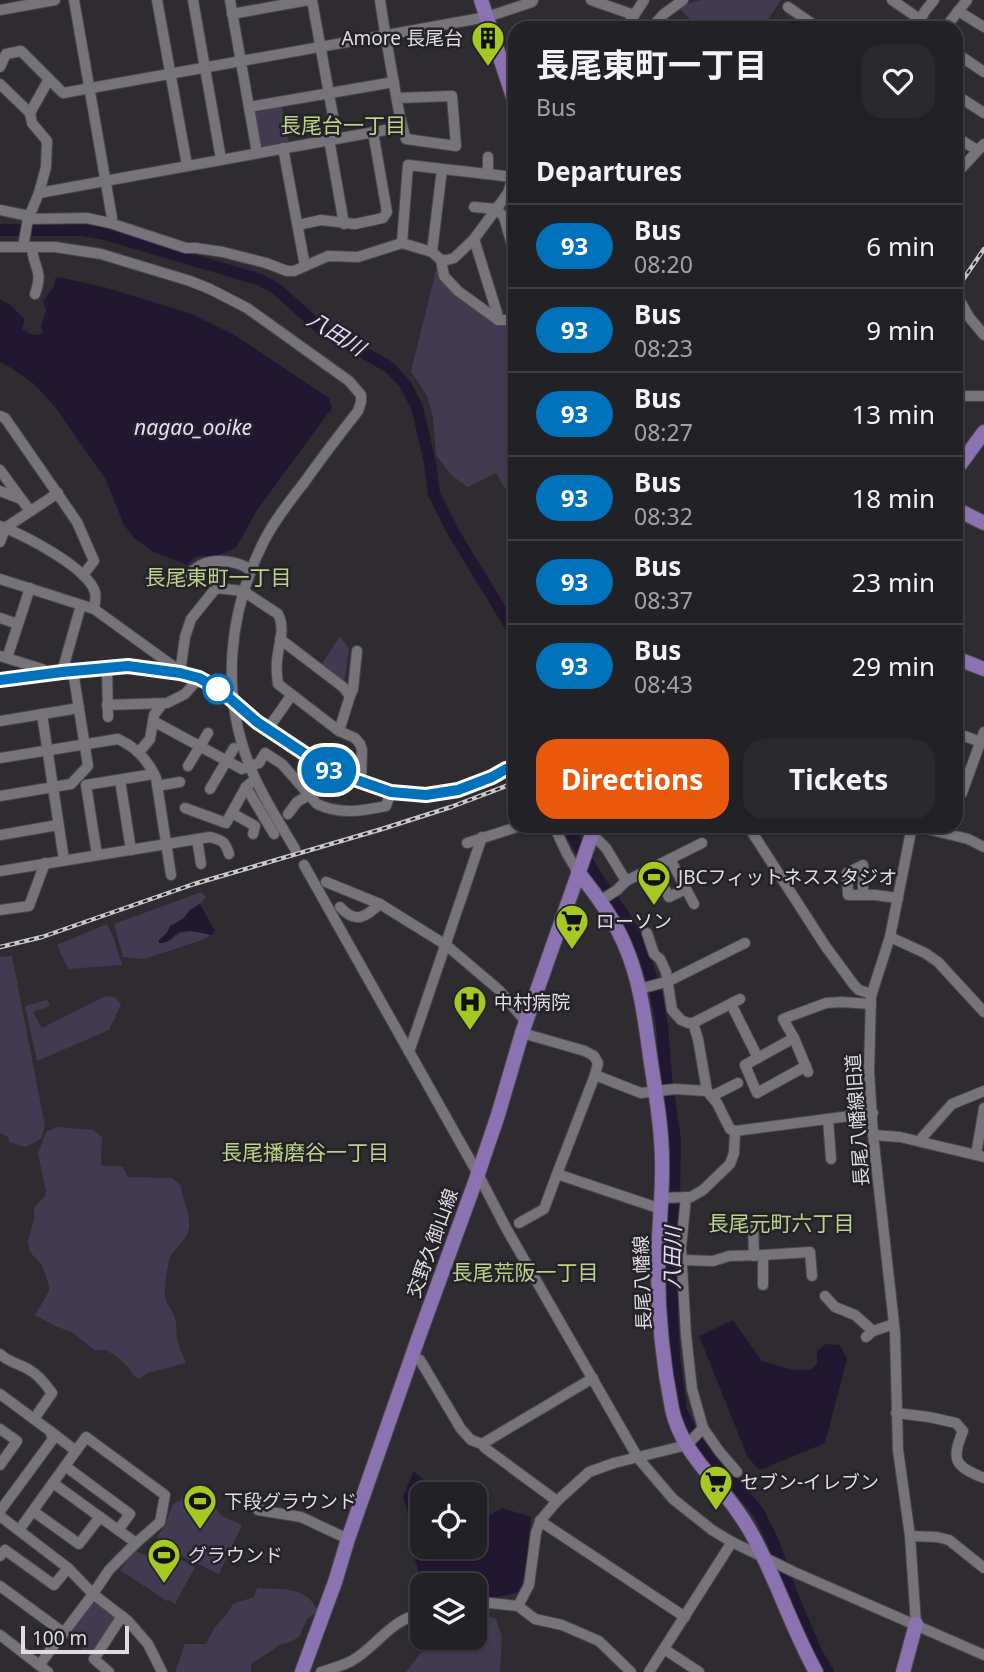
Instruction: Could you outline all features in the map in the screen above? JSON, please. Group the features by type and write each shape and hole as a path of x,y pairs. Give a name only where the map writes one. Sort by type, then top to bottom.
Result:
{"main road":[{"path":"481,0 508,82"},
{"path":"963,460 984,432"},
{"path":"963,512 984,523"},
{"path":"963,661 984,669"},
{"name":"交野久御山線","path":"302,1672 478,1174 524,1027 592,833"},
{"name":"長尾八幡線","path":"580,868 602,900 628,953 640,989 658,1090 664,1201 658,1279 665,1366 673,1413 703,1469 721,1490 768,1559 816,1672"},
{"path":"903,1672 916,1624"}],"street":[{"path":"0,10 55,0"},
{"path":"74,0 112,218 110,223"},
{"path":"157,0 187,165"},
{"path":"193,0 220,159"},
{"path":"230,0 257,153"},
{"path":"232,15 310,0 328,92 344,224"},
{"path":"380,0 402,127 406,139 456,146 452,96 397,98"},
{"path":"0,67 6,54 21,51 62,93 487,17 533,0"},
{"path":"591,0 634,15"},
{"path":"630,21 644,0"},
{"path":"658,21 680,0"},
{"path":"892,0 915,21"},
{"path":"920,21 934,0"},
{"path":"950,21 967,0"},
{"path":"788,7 808,21"},
{"path":"958,10 984,27"},
{"path":"963,58 984,72"},
{"path":"30,113 49,79"},
{"path":"249,107 394,82"},
{"path":"0,84 30,113 32,123 47,141 46,167 28,220 26,243 40,272 35,294"},
{"path":"963,100 984,113"},
{"path":"39,193 402,127"},
{"path":"298,225 321,220 355,224 383,219 387,212 373,132"},
{"path":"963,140 980,147 963,166"},
{"path":"283,148 305,266"},
{"path":"488,157 488,174"},
{"path":"402,243 408,164 488,174 508,173"},
{"path":"432,251 442,169"},
{"path":"441,260 454,258 474,239 508,193"},
{"path":"474,207 497,209 504,217 508,231"},
{"path":"0,211 28,220 87,219 110,223 186,248 221,252 287,271 295,271 328,256 358,257 402,243 432,251 441,260 444,276 458,291 498,320 508,320"},
{"path":"474,239 498,320"},
{"path":"0,247 26,243 101,254 210,289 258,316 349,381 362,395 358,411 282,511 265,539 243,591 237,613 232,645 236,721 250,767 251,783 263,815 274,834"},
{"path":"963,306 984,335"},
{"path":"963,396 984,396"},
{"path":"0,416 5,418 77,522 94,561 83,575"},
{"path":"0,470 30,511"},
{"path":"0,491 21,499"},
{"path":"2,527 58,493"},
{"path":"2,527 64,558 83,575 95,592 94,609"},
{"path":"0,542 2,527"},
{"path":"187,575 200,565 213,562 244,565 251,570"},
{"path":"0,579 94,609 180,673"},
{"path":"30,589 4,657 42,669 47,674"},
{"path":"180,673 185,637 191,619 216,589 243,591 278,614 282,627 276,664 278,684 339,731 355,738 362,750 361,781"},
{"path":"0,796 71,784 88,766 79,708 68,672 81,605"},
{"path":"0,618 18,624"},
{"path":"280,639 343,687 350,696"},
{"path":"339,731 353,689 357,651"},
{"path":"0,680 128,666 199,678 219,689 268,730 331,771 391,792 426,795 458,790 508,768"},
{"path":"107,667 108,717"},
{"path":"107,705 167,703 185,694 199,678"},
{"path":"268,730 291,696"},
{"path":"139,752 150,739 154,715 162,704"},
{"path":"0,721 79,708"},
{"path":"42,714 64,860"},
{"path":"153,721 242,769 259,763 265,754 282,764 317,804 325,807 360,811 386,806 391,792"},
{"path":"188,766 208,733"},
{"path":"963,734 982,737 963,790"},
{"path":"0,758 118,740 126,743 139,752 152,768 172,875"},
{"path":"210,789 234,748"},
{"path":"120,780 131,850"},
{"path":"97,855 86,785 120,780 180,782"},
{"path":"196,798 189,809 226,823 251,783"},
{"path":"251,783 295,849"},
{"path":"288,814 296,802 309,795"},
{"path":"232,813 251,828 263,815"},
{"path":"0,835 58,825"},
{"path":"467,843 508,829"},
{"path":"557,833 567,854 580,868"},
{"path":"592,833 606,848 626,881"},
{"path":"753,833 824,944 854,985 871,999"},
{"name":"長尾八幡線旧道","path":"912,833 890,937 871,999 869,1071 873,1135 894,1324 898,1450 910,1536 916,1624"},
{"path":"943,833 968,839 984,848"},
{"path":"0,871 210,837 222,840 231,848"},
{"path":"409,1052 482,837"},
{"path":"197,839 201,864"},
{"path":"602,900 626,881 702,844"},
{"path":"670,859 694,904"},
{"path":"0,910 29,906 45,863"},
{"path":"304,865 506,1228 638,1458 673,1499 712,1530 733,1542 794,1572 984,1655"},
{"path":"654,867 669,897 686,889"},
{"path":"326,882 380,904 446,945 499,990 524,1027 585,1051 594,1056 598,1063 544,1209 519,1223"},
{"path":"863,894 898,898"},
{"path":"340,906 345,912 360,918 380,904"},
{"path":"647,933 654,954 660,959 669,981 672,1010 681,1020 692,1023 735,1001 758,1058"},
{"path":"890,937 938,962 984,1012"},
{"path":"640,989 669,981 745,943"},
{"path":"794,1038 746,1065 757,1093 807,1069 794,1038 783,1019 826,1003 871,999"},
{"path":"692,1023 709,1093 730,1129 735,1131 873,1114"},
{"path":"595,1076 641,1093 675,1089 709,1093 738,1083"},
{"path":"919,1141 952,1104 984,1091"},
{"path":"873,1135 900,1137 980,1156 984,1108"},
{"path":"828,1119 831,1159"},
{"path":"557,1174 664,1201 691,1197 704,1190 730,1164 734,1153 735,1131"},
{"path":"684,1197 681,1248 692,1389 703,1428 737,1472"},
{"path":"753,1223 763,1285"},
{"path":"682,1260 713,1261 729,1256 810,1252 812,1276"},
{"path":"825,1296 835,1307 855,1315 869,1334 894,1324"},
{"path":"0,1354 30,1370 52,1392 34,1419"},
{"path":"412,1356 420,1360 461,1429 471,1440 482,1444 556,1502"},
{"path":"482,1444 593,1378"},
{"path":"0,1394 76,1451"},
{"path":"897,1413 956,1423 963,1431 957,1445 957,1462 984,1478"},
{"path":"518,1606 529,1586 540,1521 556,1502 589,1472 689,1442 703,1428"},
{"path":"0,1429 17,1441 0,1465"},
{"path":"0,1511 53,1439 50,1431"},
{"path":"0,1635 44,1668 64,1633 109,1570 160,1522 165,1495 86,1437 19,1530"},
{"path":"65,1466 130,1514 118,1530"},
{"path":"53,1483 136,1543"},
{"path":"258,1510 300,1517 348,1539"},
{"path":"33,1511 79,1545 100,1517"},
{"path":"0,1516 68,1568 93,1594 128,1621 148,1644 158,1670"},
{"path":"540,1521 685,1617"},
{"path":"910,1536 949,1540 984,1568"},
{"path":"649,1672 733,1542"},
{"path":"0,1556 5,1549 54,1585 68,1568"},
{"path":"0,1586 64,1633"},
{"path":"487,1603 518,1606 535,1619 562,1625 599,1641 631,1672"},
{"path":"109,1672 94,1658 122,1616"},
{"path":"321,1672 353,1661 389,1630 410,1617"},
{"path":"664,1649 699,1672"}],"shaded area":[{"path":"700,0 781,0 767,21 692,21 678,7"},
{"path":"282,107 289,144 262,149 255,112"},
{"path":"438,262 458,294 508,320 508,494 496,473 468,487 451,475 436,455 433,417 427,396 411,371"},
{"path":"340,636 349,649 344,682 321,665"},
{"path":"201,892 206,897 200,904 170,926 159,940 170,941 189,932 211,935 144,959 123,957 114,924"},
{"path":"107,924 122,965 68,969 57,945"},
{"path":"12,956 45,1126 41,1139 26,1147 9,1142 8,1137 0,1133 0,957"},
{"path":"106,996 115,997 121,1005 109,1030 37,1061 25,1006 47,1000 50,1006 33,1012 42,1028"},
{"path":"57,1127 93,1130 102,1137 101,1164 123,1167 128,1177 172,1178 181,1186 189,1228 186,1237 169,1260 165,1294 175,1319 178,1341 186,1363 148,1373 139,1379 115,1355 105,1350 94,1350 72,1332 35,1315 49,1291 42,1265 30,1252 28,1242 34,1208 46,1191 38,1154 46,1132"},
{"name":"下段グラウンド","path":"191,1494 209,1501 222,1516 242,1525 219,1574 158,1542 158,1535 173,1504"},
{"name":"グラウンド","path":"135,1551 166,1562 170,1554 195,1567 175,1604 120,1570"},
{"path":"257,1588 292,1590 306,1596 317,1612 307,1619 299,1637 280,1645 251,1664 251,1672 175,1672 185,1644 206,1644 233,1604 254,1597"},
{"path":"97,1603 118,1618 91,1657 66,1636 89,1605"},
{"path":"487,1616 496,1619 502,1636 500,1672 406,1672 423,1650 487,1650"}],"water":[{"name":"nagao_ooike","path":"58,277 104,287 189,313 233,334 329,398 332,408 257,510 236,548 209,559 207,556 197,556 187,565 154,552 134,538 124,525 105,478 55,407 33,383 0,362 0,299 25,319 22,329 32,335 40,334 43,332 41,326 46,310 43,301"},
{"path":"200,904 215,931 211,935 184,931 166,942 159,943 170,926"},
{"path":"733,1320 762,1361 793,1370 810,1370 817,1364 817,1351 826,1344 840,1345 847,1359 825,1443 760,1470 748,1458 699,1336"},
{"path":"414,1471 426,1482 410,1482 410,1520 403,1496"},
{"path":"502,1508 531,1517 525,1574 519,1592 495,1598 487,1596 487,1573 418,1573 415,1559 487,1559 487,1515"}],"waterway":[{"name":"八田川","path":"0,230 84,230 105,234 261,280 278,290 319,327 389,367 405,384 417,407 434,494 452,530 508,622"},
{"name":"八田川","path":"571,833 639,942 656,993 675,1140 672,1314 681,1410 695,1439 759,1513 817,1654 828,1672"}],"railway":[{"path":"963,280 984,249"},
{"path":"0,947 42,937 194,884 382,829 508,785"}],"bus line":[{"name":"93","path":"0,680 128,666 199,678 219,689 245,713 317,763 331,771 391,792 426,795 458,790 508,768"}],"place":[{"name":"Amore 長尾台","path":"488,68"},
{"name":"JBCフィットネススタジオ","path":"654,907"},
{"name":"ローソン","path":"572,951"},
{"name":"中村病院","path":"470,1032"},
{"name":"セブン-イレブン","path":"716,1512"},
{"name":"下段グラウンド","path":"200,1531"},
{"name":"グラウンド","path":"164,1585"}],"district":[{"name":"長尾台一丁目","path":"343,126"},
{"name":"長尾東町一丁目","path":"218,578"},
{"name":"長尾播磨谷一丁目","path":"305,1153"},
{"name":"長尾元町六丁目","path":"781,1224"},
{"name":"長尾荒阪一丁目","path":"525,1273"}]}
